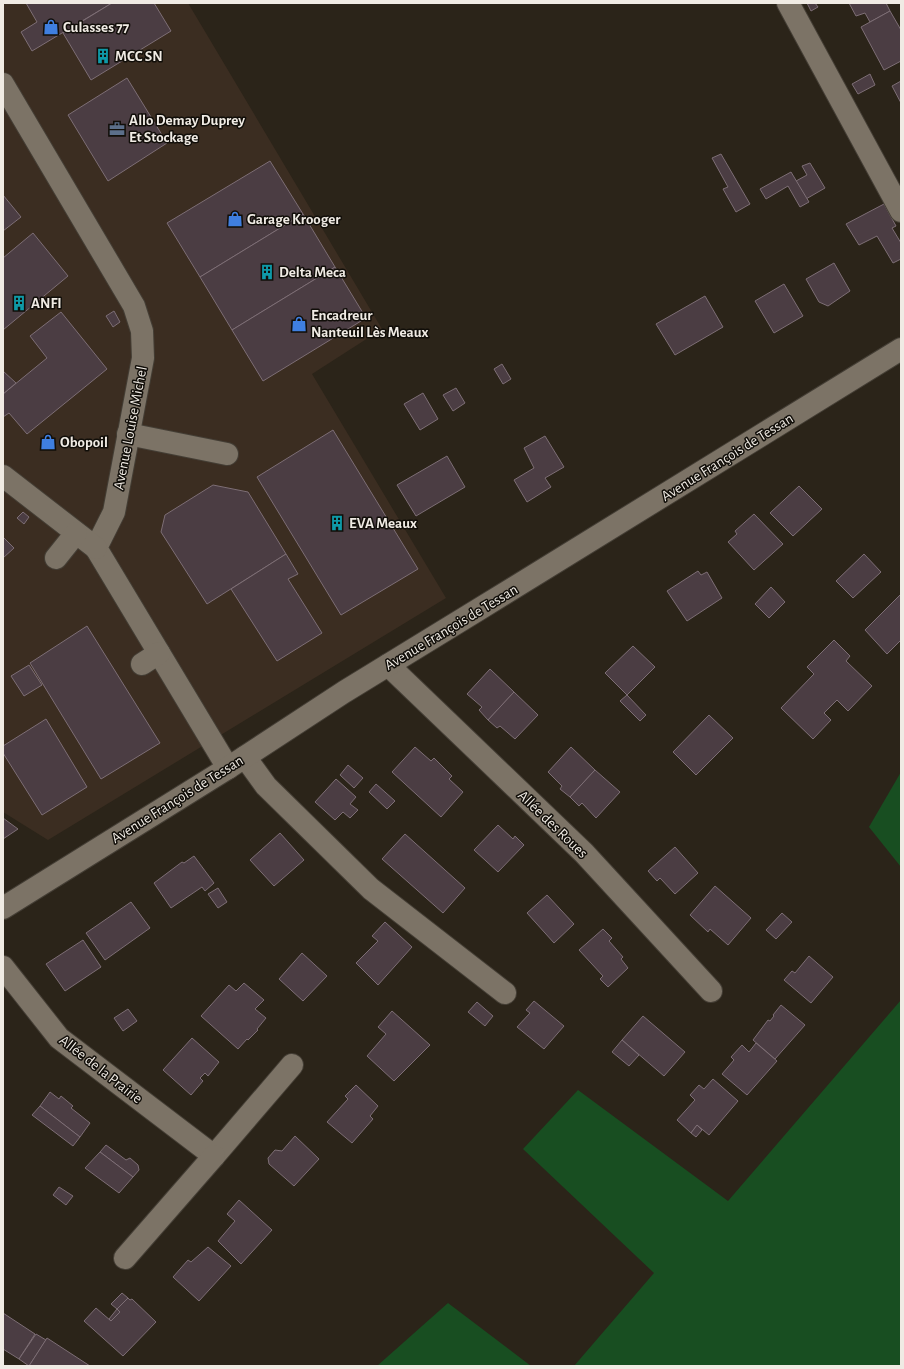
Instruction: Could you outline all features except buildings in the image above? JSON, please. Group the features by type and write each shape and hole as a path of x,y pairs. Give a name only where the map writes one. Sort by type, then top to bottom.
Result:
{"street":[{"path":"788,3 901,211"},
{"name":"Avenue Louise Michel","path":"3,84 134,306 142,331 143,358 114,512 96,548"},
{"name":"Avenue François de Tessan","path":"3,908 236,762 344,692 901,349"},
{"path":"128,434 227,454"},
{"path":"3,476 96,548 151,659 236,762 266,786 371,889 505,993"},
{"path":"56,558 76,534"},
{"name":"Allée des Roues","path":"388,665 584,853 710,991"},
{"name":"Allée de la Prairie","path":"3,967 59,1038 214,1156"},
{"path":"126,1258 292,1065"}],"shaded area":[{"path":"3,3 188,3 382,329 312,374 446,598 48,840 3,812"}],"green space":[{"path":"901,772 901,867 869,827"},
{"path":"901,1000 901,1366 574,1366 654,1273 523,1149 578,1090 728,1201"},
{"path":"448,1303 531,1366 377,1366"}],"place":[{"name":"Culasses 77","path":"51,27"},
{"name":"MCC SN","path":"103,56"},
{"name":"Allo Demay Duprey Et Stockage","path":"117,129"},
{"name":"Garage Krooger","path":"235,219"},
{"name":"Delta Meca","path":"267,272"},
{"name":"ANFI","path":"19,303"},
{"name":"Encadreur Nanteuil Lès Meaux","path":"299,324"},
{"name":"Obopoil","path":"48,442"},
{"name":"EVA Meaux","path":"337,523"}]}
